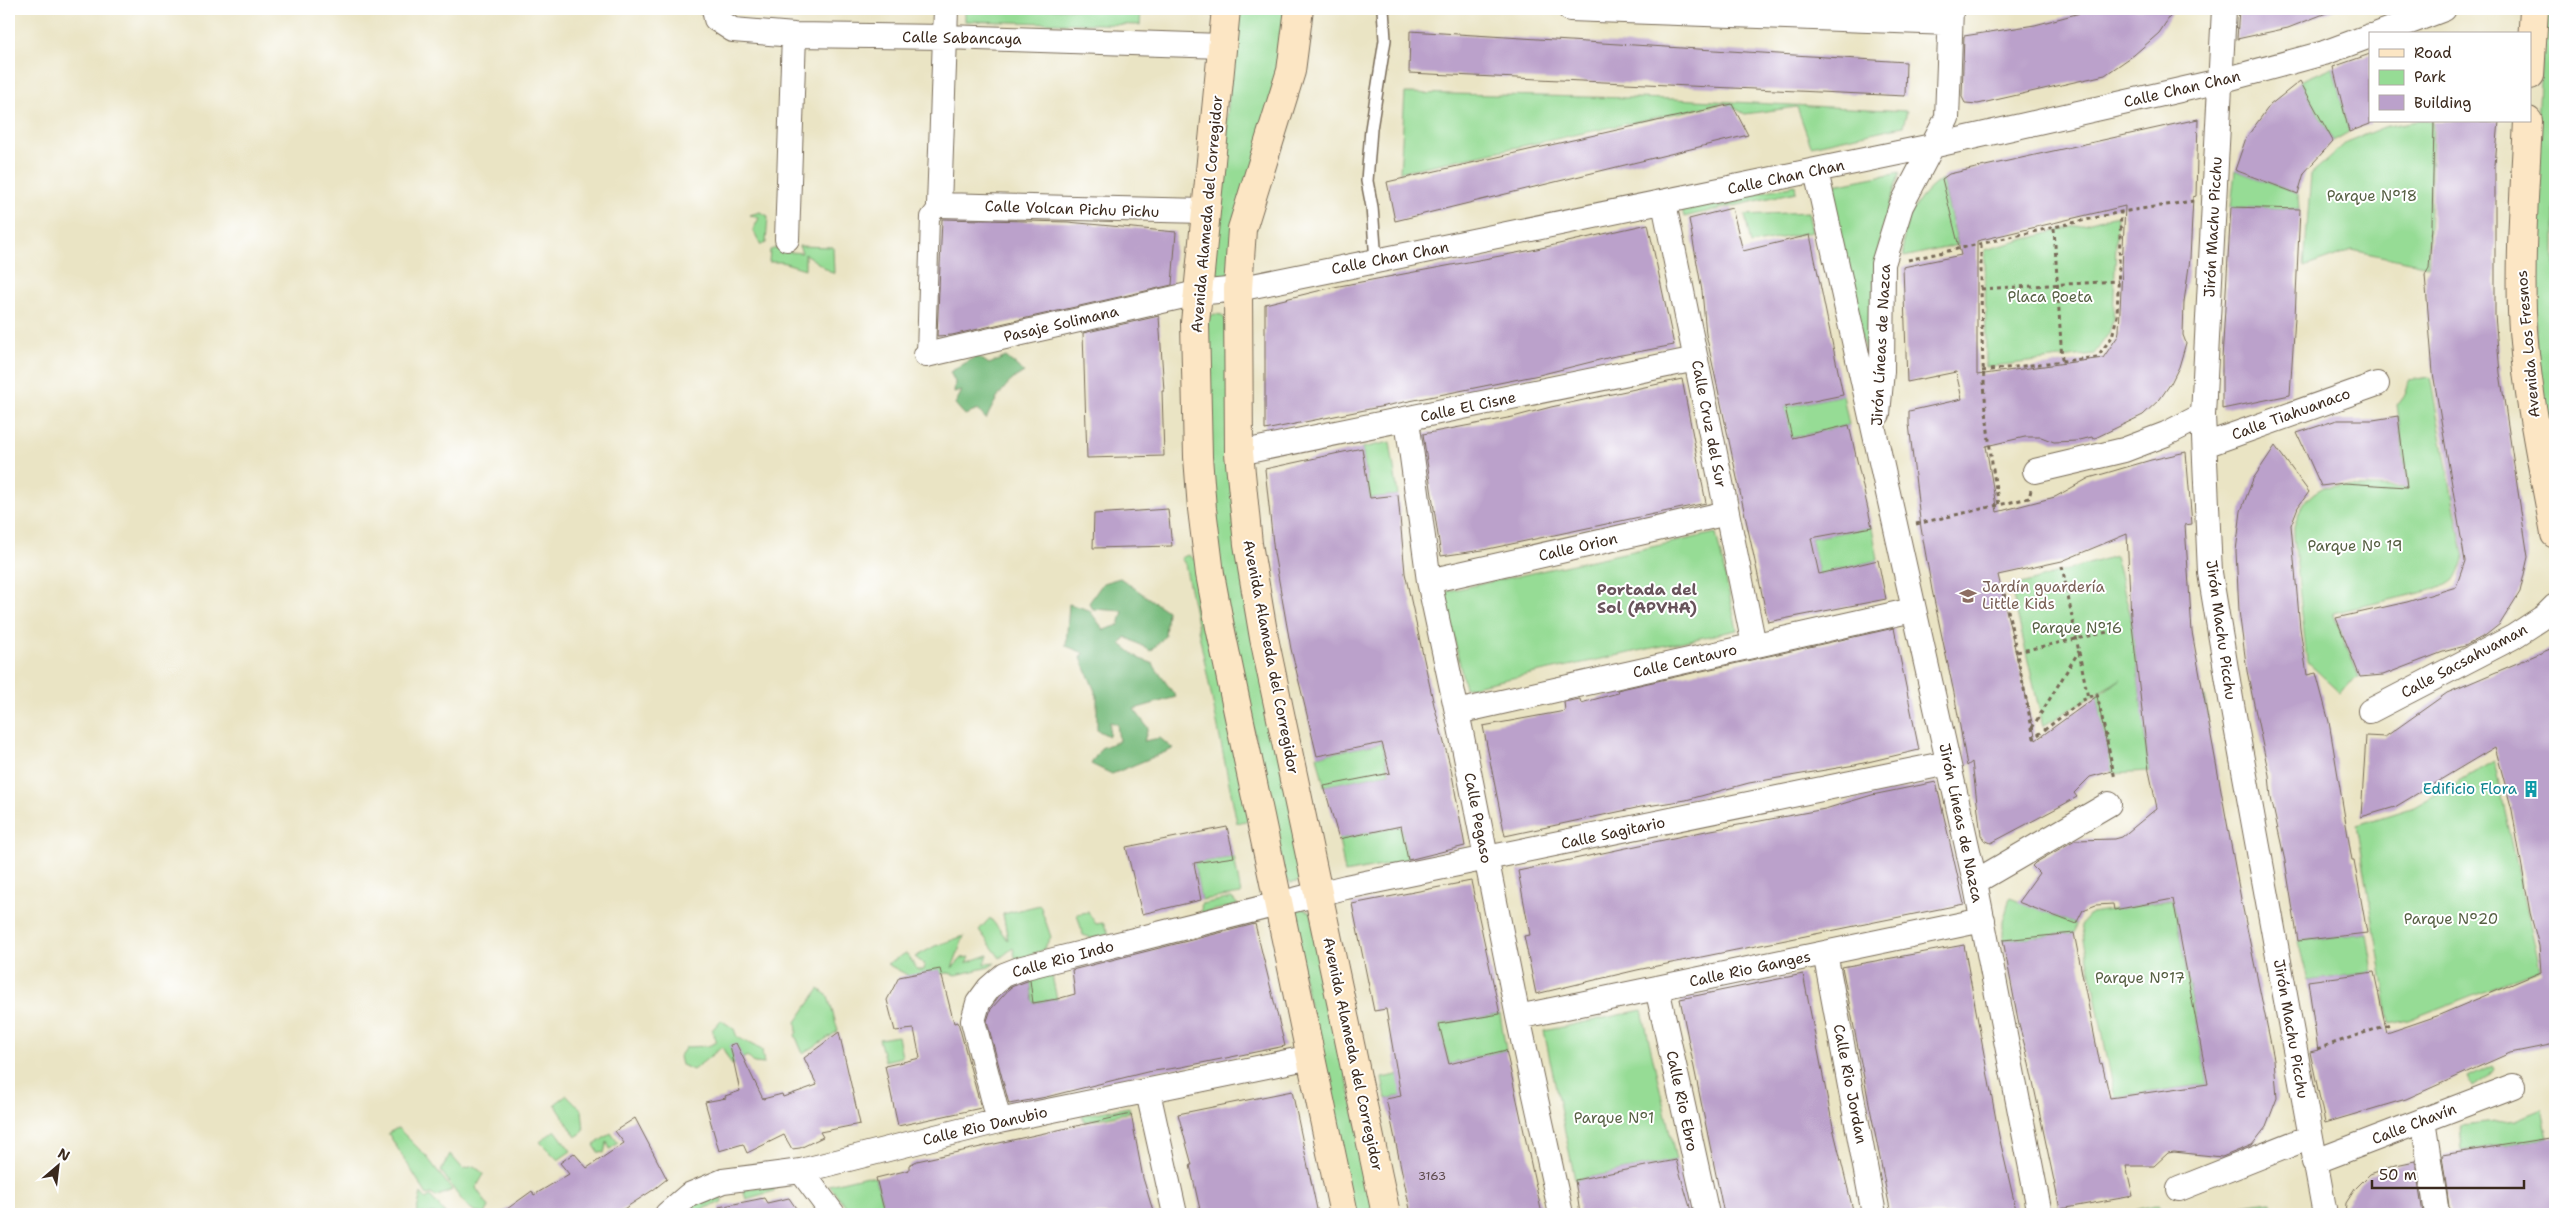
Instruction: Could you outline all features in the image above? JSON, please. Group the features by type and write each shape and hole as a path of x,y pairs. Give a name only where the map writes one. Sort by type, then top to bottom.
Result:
{"main road":[{"name":"Avenida Alameda del Corregidor","path":"1226,9 1197,293 1198,457 1209,565 1344,1214"},
{"name":"Avenida Alameda del Corregidor","path":"1299,9 1292,71 1242,229 1238,288 1239,453 1248,544 1264,638 1386,1214"},
{"path":"2532,42 2534,9"},
{"name":"Avenida Los Fresnos","path":"2528,122 2521,254 2522,314 2532,412 2555,534"}],"street":[{"name":"Calle Sabancaya","path":"714,9 716,19 733,30 794,35 946,37 1222,46"},
{"path":"926,355 930,217 939,205 946,9"},
{"path":"1570,9 1950,16"},
{"name":"Jirón Machu Picchu","path":"2224,9 2203,415 2210,573 2314,1162 2325,1214"},
{"path":"2383,32 2444,9"},
{"name":"Jirón Líneas de Nazca","path":"1876,434 1882,371 1883,268 1901,206 1946,118 1950,16"},
{"path":"787,239 794,35"},
{"name":"Calle Chan Chan","path":"1197,293 1238,288 1376,261 1664,203 1932,146 2220,81 2324,53 2369,36"},
{"name":"Jirón Líneas de Nazca","path":"1816,171 1975,882 2040,1214"},
{"name":"Calle Cruz del Sur","path":"1664,203 1754,645"},
{"name":"Calle Volcan Pichu Pichu","path":"939,205 1205,211"},
{"name":"Pasaje Solimana","path":"926,355 1197,293"},
{"name":"Calle El Cisne","path":"1239,453 1407,420 1696,359"},
{"name":"Calle Tiahuanaco","path":"2205,445 2377,384"},
{"path":"2035,471 2124,450 2166,434 2203,415"},
{"name":"Calle Pegaso","path":"1407,420 1429,581 1458,712 1485,859 1518,1018 1561,1214"},
{"name":"Calle Orion","path":"1429,581 1727,513"},
{"name":"Calle Sacsahuaman","path":"2370,711 2513,637 2545,616 2555,606"},
{"name":"Calle Centauro","path":"1458,712 1913,610"},
{"name":"Calle Sagitario","path":"1278,903 1948,763"},
{"path":"1975,882 2109,804"},
{"name":"Calle Rio Indo","path":"999,1121 974,1021 978,1003 1004,975 1278,903"},
{"name":"Calle Rio Ganges","path":"1518,1018 1982,920"},
{"name":"Calle Rio Jordan","path":"1825,953 1874,1214"},
{"name":"Calle Rio Ebro","path":"1657,988 1707,1214"},
{"name":"Calle Rio Danubio","path":"667,1214 689,1195 723,1181 800,1171 999,1121 1148,1092 1311,1057"},
{"name":"Calle Chavín","path":"2314,1162 2513,1086"},
{"path":"1148,1092 1175,1214"},
{"path":"2422,1120 2437,1214"},
{"path":"2179,1189 2310,1137"},
{"path":"800,1171 833,1214"}],"lane":[{"path":"1376,261 1372,206 1367,181 1384,40 1383,9"}],"path":[{"path":"1883,268 1910,259 1981,245 2121,212 2191,201 2214,200"},
{"path":"1982,371 2097,357 2112,338 2117,316 2121,212"},
{"path":"2054,228 2062,361"},
{"path":"1981,245 1982,371 1990,461 1999,505"},
{"path":"1981,289 2118,281"},
{"path":"1896,529 2030,498 2035,471"},
{"path":"2062,566 2078,638 2088,698"},
{"path":"2003,586 2034,738 2088,698 2097,694 2115,779"},
{"path":"2017,652 2126,628"},
{"path":"2032,728 2079,651"},
{"path":"2309,1052 2390,1024"}],"green space":[{"path":"965,9 1141,9 1140,25 965,21"},
{"path":"1237,9 1289,9 1289,23 1226,280 1219,282 1212,279"},
{"path":"2543,9 2555,9 2555,481 2542,410 2532,273"},
{"path":"2333,67 2349,132 2333,141 2300,81"},
{"path":"1405,93 1675,99 1907,111 1903,126 1811,146 1797,107 1745,114 1725,103 1400,172"},
{"name":"Parque N°18","path":"2411,122 2433,122 2428,266 2352,250 2304,267 2311,174 2347,142 2384,127"},
{"path":"1913,136 1916,140 1790,168 1788,162"},
{"path":"2235,170 2298,194 2299,209 2231,207"},
{"path":"1900,172 1883,224 1874,277 1873,389 1829,186"},
{"path":"1942,179 1958,245 1904,257 1903,245 1907,223 1925,194"},
{"path":"1795,185 1796,192 1684,217 1682,209"},
{"path":"760,212 768,216 766,243 761,245 753,230 759,218 750,215"},
{"path":"1808,212 1812,232 1751,244 1745,215"},
{"name":"Placa Poeta","path":"2117,215 2113,321 2109,333 2094,354 1986,367 1985,250"},
{"path":"799,246 833,247 834,274 805,254 805,269 782,262 769,262 770,250 780,247 788,248 790,252 802,253"},
{"path":"1214,314 1222,315 1226,321 1302,877 1297,882 1291,883 1286,879 1221,583 1209,477 1207,318"},
{"path":"977,356 989,364 1006,357 1024,372 1006,386 986,419 978,410 965,415 955,404 962,391 954,393 955,382 950,372"},
{"name":"Parque Nº 19","path":"2430,377 2464,559 2457,575 2438,588 2333,613 2359,677 2349,683 2341,693 2307,662 2294,526 2303,503 2324,487 2408,488 2397,405 2406,393 2409,380"},
{"path":"1843,395 1849,425 1791,438 1785,407"},
{"path":"1390,442 1398,495 1370,498 1362,448"},
{"path":"1872,527 1878,560 1819,574 1811,538"},
{"path":"1716,533 1737,630 1465,688 1444,592"},
{"path":"1188,555 1197,561 1249,820 1237,823 1185,564 1181,558"},
{"name":"Parque N°16","path":"2115,556 2131,617 2142,709 2205,697 2208,719 2144,729 2149,771 2112,773 2097,696 2121,679 2043,726 2011,587"},
{"path":"1120,578 1167,611 1165,636 1151,651 1126,637 1121,644 1140,659 1152,663 1176,697 1134,709 1148,728 1144,741 1160,738 1173,749 1112,774 1091,764 1101,748 1119,741 1117,724 1110,722 1109,736 1097,730 1097,696 1081,658 1084,653 1066,646 1069,604 1089,610 1104,630 1119,625 1123,611 1093,609 1089,603 1103,583"},
{"path":"1382,743 1389,773 1324,786 1317,756"},
{"name":"Parque N°20","path":"2494,761 2540,969 2408,1020 2390,1024 2357,825 2414,807"},
{"path":"1401,826 1408,861 1345,873 1339,839"},
{"path":"1234,857 1241,894 1201,900 1194,863"},
{"path":"1232,898 1238,905 1202,913 1201,904"},
{"path":"2010,898 2076,924 2074,933 2003,940 2003,922"},
{"name":"Parque N°17","path":"2173,900 2208,1084 2115,1097 2081,924 2091,913"},
{"path":"1040,905 1051,937 1043,950 1016,960 1013,948 1000,958 979,930 990,918 1008,940 1003,914"},
{"path":"1304,909 1311,912 1376,1214 1353,1214 1291,916 1296,910"},
{"path":"1088,912 1096,924 1103,923 1109,934 1092,938 1083,935 1077,914"},
{"path":"2367,933 2373,972 2308,981 2298,941"},
{"path":"964,936 952,968 962,958 970,957 966,963 988,955 984,964 995,963 989,967 956,975 948,973 911,977 887,964 906,953 918,970 924,970 925,965 915,957 935,946"},
{"path":"1051,971 1057,999 1033,1003 1030,977"},
{"path":"819,989 828,996 838,1031 803,1054 795,1035 797,1032 796,1022"},
{"name":"Parque N°1","path":"1642,1010 1676,1160 1575,1180 1544,1031"},
{"path":"1500,1014 1506,1050 1449,1064 1439,1024"},
{"path":"721,1020 734,1029 737,1037 762,1050 764,1064 754,1063 747,1056 732,1065 722,1047 693,1070 681,1065 679,1057 686,1047 708,1046 717,1042 712,1030"},
{"path":"898,1036 902,1057 885,1061 879,1039"},
{"path":"2492,1065 2494,1068 2489,1076 2473,1087 2468,1077"},
{"path":"1443,1066 1449,1086 1386,1099 1382,1078"},
{"path":"567,1095 582,1110 584,1131 576,1137 555,1104"},
{"path":"1129,1107 1130,1112 1084,1122 1082,1115"},
{"path":"2542,1109 2548,1138 2462,1151 2460,1126 2515,1120"},
{"path":"398,1128 427,1157 452,1190 436,1197 431,1194 427,1195 388,1133"},
{"path":"555,1130 571,1151 558,1160 540,1142"},
{"path":"611,1133 618,1143 610,1149 607,1142 604,1153 598,1152 594,1145"},
{"path":"450,1154 463,1169 474,1166 484,1174 476,1188 489,1207 485,1214 478,1213 466,1204 441,1171"},
{"path":"867,1176 876,1178 885,1214 852,1214 829,1185"},
{"path":"774,1184 774,1191 746,1199 743,1190"},
{"path":"421,1193 426,1199 430,1196 446,1214 416,1214"},
{"path":"721,1193 722,1202 695,1212 693,1204"},
{"path":"2271,1201 2273,1214 2244,1214 2242,1205"},
{"path":"2158,1204 2170,1214 2137,1214 2136,1210"}],"building":[{"path":"2095,9 2175,9 2159,33 2134,55 2105,75 1978,104 1965,103 1962,97 1964,36 2035,25"},
{"path":"2239,9 2334,10 2288,28 2237,39"},
{"path":"1410,31 1906,62 1905,96 1409,73"},
{"path":"2369,54 2370,124 2349,132 2333,67"},
{"path":"2300,81 2333,141 2304,173 2298,194 2235,170 2246,138 2270,105"},
{"path":"1732,104 1748,135 1395,221 1387,182"},
{"path":"2198,119 2196,196 2193,197 2190,259 2184,302 2183,335 2186,343 2179,367 2171,383 2160,399 2143,415 2093,439 2092,437 2076,441 2054,442 2041,437 2025,437 1986,446 1997,512 2055,497 2089,478 2186,452 2192,524 2185,525 2192,632 2241,899 2274,1059 2277,1098 2266,1127 2252,1145 2222,1157 2174,1152 2168,1153 2154,1166 2126,1166 2133,1196 2060,1209 2019,1025 2003,940 2074,933 2100,1064 2102,1063 2110,1098 2208,1084 2173,899 2114,910 2113,904 2096,905 2083,910 2076,924 2018,902 2039,873 2032,866 2035,863 2075,840 2115,839 2122,837 2157,808 2149,771 2131,617 2127,534 2062,561 1998,575 2036,740 2097,696 2112,771 2090,777 2074,793 2077,797 1991,843 1984,840 1981,835 1972,762 1967,766 1921,528 1909,424 1909,411 1962,399 1956,372 1907,382 1903,267 1961,255 1942,179 1949,174","holes":["2125,206 2118,336 2103,358 1977,375 1977,241"]},
{"path":"2434,122 2499,122 2495,165 2495,315 2500,373 2528,557 2520,592 2500,624 2486,635 2465,646 2443,652 2383,675 2360,677 2336,618 2407,602 2456,587 2465,561 2433,373 2425,275 2429,268 2432,226"},
{"path":"2231,207 2300,209 2290,395 2222,409 2222,359"},
{"path":"1732,208 1743,251 1810,235 1843,395 1785,407 1792,438 1849,425 1872,527 1811,538 1819,574 1878,560 1886,599 1768,622 1706,334 1702,291 1689,219"},
{"path":"942,219 1068,222 1176,232 1172,285 952,335 937,336"},
{"path":"1648,224 1674,345 1611,357 1539,375 1265,430 1265,304 1334,287 1532,250"},
{"path":"1159,316 1164,391 1162,391 1164,456 1087,458 1083,333"},
{"path":"1682,379 1706,503 1483,550 1441,556 1423,434 1513,417"},
{"path":"2398,416 2407,487 2344,483 2321,486 2297,433 2337,420 2373,420"},
{"path":"2275,446 2309,492 2298,507 2291,525 2300,628 2307,675 2316,673 2329,722 2352,860 2354,860 2367,933 2298,941 2285,861 2271,798 2269,775 2247,671 2239,611 2236,551 2241,511 2253,479"},
{"path":"1362,448 1370,498 1398,495 1405,573 1434,705 1451,769 1465,846 1408,860 1401,826 1339,839 1324,786 1390,773 1382,743 1317,756 1291,649 1274,553 1265,469"},
{"path":"1168,509 1172,546 1093,548 1094,514"},
{"path":"1894,628 1919,750 1855,765 1749,783 1686,800 1641,807 1505,836 1483,726 1565,711 1564,702 1580,699 1581,703 1618,693 1617,690"},
{"path":"2550,649 2555,675 2555,1044 2510,1053 2406,1099 2325,1123 2310,1052 2318,1050 2308,981 2374,972 2387,1033 2437,1016 2541,972 2539,946 2530,913 2512,810 2495,747 2395,807 2361,817 2366,736 2385,737 2447,693"},
{"path":"1936,782 1964,904 1637,970 1536,994 1524,936 1530,935 1518,871 1706,831 1825,809 1872,795"},
{"path":"1227,827 1234,857 1194,863 1201,900 1142,914 1126,847"},
{"path":"1471,881 1500,1014 1439,1024 1449,1064 1506,1050 1542,1214 1411,1214 1386,1099 1401,1096 1386,1009 1374,1011 1352,904"},
{"path":"1255,924 1285,1046 1182,1067 1147,1072 1046,1097 1009,1104 987,1021 991,1009 1011,987 1030,980 1033,1003 1057,999 1075,994 1072,970"},
{"path":"1964,945 1999,1136 2017,1214 1891,1214 1842,967"},
{"path":"940,969 954,1023 958,1022 981,1108 898,1126 885,1066 920,1058 914,1029 895,1031 887,1000 899,977"},
{"path":"1803,974 1834,1132 1854,1214 1724,1214 1680,999"},
{"path":"839,1032 860,1124 820,1132 823,1137 800,1148 792,1149 784,1135 747,1153 743,1144 719,1151 705,1102 726,1098 725,1096 740,1091 730,1045 736,1043 763,1099 782,1094 783,1097 817,1085 804,1058"},
{"path":"1292,1091 1318,1214 1201,1214 1190,1165 1192,1165 1178,1114"},
{"path":"1131,1114 1143,1178 1154,1214 885,1214 876,1178 909,1170 909,1165 917,1161"},
{"path":"635,1118 667,1179 653,1190 616,1214 500,1214 532,1191 534,1195 569,1174 560,1163 574,1153 587,1168 624,1143 615,1131"},
{"path":"2555,1137 2555,1214 2450,1214 2442,1155"},
{"path":"1676,1160 1692,1214 1580,1214 1575,1180"},
{"path":"2415,1161 2423,1214 2345,1214 2346,1203 2355,1189 2370,1174"},
{"path":"764,1198 767,1203 789,1198 800,1214 719,1214 719,1207"}],"place":[{"name":"Jardín guardería Little Kids","path":"1968,596"},
{"name":"Edificio Flora","path":"2531,789"}],"district":[{"name":"Portada del Sol (APVHA)","path":"1647,598"}]}
